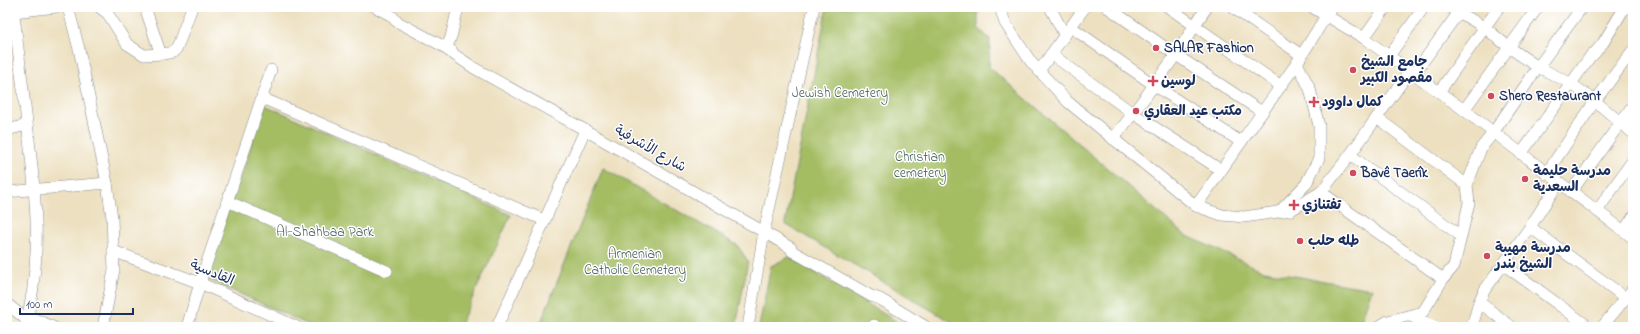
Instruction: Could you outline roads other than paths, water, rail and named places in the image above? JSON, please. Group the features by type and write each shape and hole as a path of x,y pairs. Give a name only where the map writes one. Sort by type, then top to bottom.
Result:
{"street":[{"path":"27,321 32,296 38,235 35,189 13,9 56,7"},
{"path":"68,7 79,49 107,183 112,218 114,270 103,327"},
{"path":"99,7 108,14 127,44 144,55 173,52 178,48 192,7"},
{"path":"146,7 158,47 163,54"},
{"name":"شارع الأشرفية","path":"366,7 388,20 396,21"},
{"name":"شارع الأشرفية","path":"375,7 392,16 396,21 446,49 474,68 494,78 790,248 794,248 872,292 880,300 926,327"},
{"path":"446,49 451,37 458,7"},
{"path":"748,327 764,232 814,7"},
{"path":"1000,7 1005,23 1031,62 1068,102 1196,206 1222,215 1244,217 1291,210 1320,192 1350,155 1457,9 1538,67 1570,83 1595,101 1633,133"},
{"path":"1050,7 1068,30 1241,142"},
{"path":"1039,71 1085,7"},
{"path":"1107,7 1262,112"},
{"path":"1168,7 1193,26 1281,86"},
{"path":"1113,138 1134,114 1176,55 1193,26 1208,7"},
{"path":"1232,7 1299,59 1312,97 1318,126 1318,158 1306,184 1280,211"},
{"path":"1312,7 1364,38 1412,72 1633,238"},
{"path":"1196,206 1281,86 1333,7"},
{"path":"1364,38 1386,7"},
{"path":"1389,56 1424,7"},
{"path":"1439,92 1499,7"},
{"path":"1464,110 1538,7"},
{"path":"1378,327 1388,321 1423,312 1443,279 1454,266 1469,203 1468,185 1481,148 1582,7"},
{"path":"1521,154 1570,83 1592,54 1593,55 1603,43 1625,7"},
{"path":"1546,174 1595,101 1633,50"},
{"path":"1051,54 1134,114 1221,170"},
{"path":"187,327 200,283 271,70"},
{"path":"262,98 544,220"},
{"path":"1571,192 1633,105"},
{"path":"1377,118 1468,185"},
{"path":"7,126 11,129 27,125"},
{"path":"497,327 585,130"},
{"path":"1350,155 1461,236"},
{"path":"1597,211 1633,160"},
{"path":"1472,327 1479,302 1559,182"},
{"path":"7,192 107,183"},
{"path":"1320,192 1443,279"},
{"path":"227,201 387,271"},
{"path":"1624,231 1633,217"},
{"path":"1530,227 1626,298"},
{"name":"القادسية","path":"113,251 200,283 276,322 297,327"},
{"path":"1503,264 1589,327"},
{"path":"1602,327 1633,289"},
{"path":"1479,302 1512,327"},
{"path":"7,304 27,321 53,327"},
{"path":"1410,316 1435,327"}],"place":[{"name":"SALAR Fashion","path":"1156,48"},
{"name":"جامع الشيخ مقصود الكبير","path":"1353,70"},
{"name":"لوسين","path":"1153,81"},
{"name":"Shero Restaurant","path":"1491,96"},
{"name":"كمال داوود","path":"1314,102"},
{"name":"مكتب عيد العقاري","path":"1136,111"},
{"name":"Bavê Taerîk","path":"1353,173"},
{"name":"مدرسة حليمة السعدية","path":"1525,179"},
{"name":"تفتنازي","path":"1294,205"},
{"name":"طله حلب","path":"1300,241"},
{"name":"مدرسة مهيبة الشيخ بندر","path":"1487,256"}],"park label":[{"name":"Jewish Cemetery","path":"840,93"},
{"name":"Christian cemetery","path":"920,166"},
{"name":"Al-Shahbaa Park","path":"325,232"},
{"name":"Armenian Catholic Cemetery","path":"635,262"}]}
